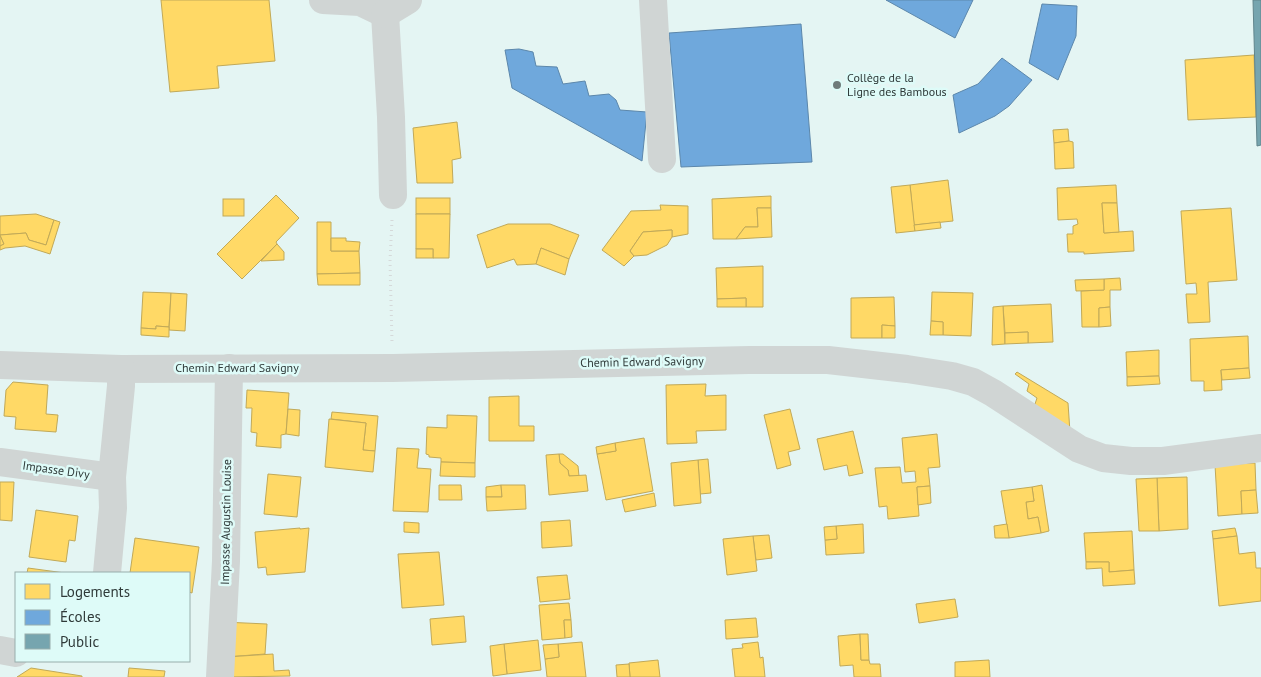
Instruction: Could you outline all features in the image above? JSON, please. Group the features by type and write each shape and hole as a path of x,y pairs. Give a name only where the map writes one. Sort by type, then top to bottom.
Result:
{"street":[{"path":"323,0 360,2 385,14"},
{"path":"385,14 408,0"},
{"path":"653,0 662,158"},
{"path":"385,14 393,195"},
{"name":"Chemin Edward Savigny","path":"0,365 120,370 393,368 828,360 907,369 952,376 973,382 1079,449 1103,458 1131,461 1163,461 1261,448"},
{"name":"Impasse Augustin Louise","path":"220,677 226,561 229,368"},
{"path":"107,572 113,508 112,477 121,386 120,370"},
{"name":"Impasse Divy","path":"0,462 112,477"},
{"path":"0,650 15,653"}],"path":[{"path":"393,195 390,270 393,368"}],"building: Logements":[{"path":"161,0 269,0 275,61 217,66 219,88 170,92"},
{"path":"1254,55 1256,117 1188,120 1185,60"},
{"path":"457,122 461,158 452,160 453,183 417,183 413,128"},
{"path":"1068,129 1069,141 1054,143 1053,130"},
{"path":"1073,142 1074,168 1055,169 1054,143"},
{"path":"948,180 953,221 914,225 910,185"},
{"path":"910,185 915,231 896,233 891,187"},
{"path":"1116,185 1117,203 1102,203 1104,233 1133,231 1134,251 1084,254 1084,252 1068,252 1067,234 1073,234 1073,226 1078,224 1077,219 1058,220 1057,188"},
{"path":"276,195 299,218 276,242 277,244 242,279 217,254"},
{"path":"771,196 771,208 757,208 758,227 745,227 736,239 713,239 712,199"},
{"path":"416,198 450,198 450,214 416,214"},
{"path":"223,199 244,199 244,216 223,216"},
{"path":"1102,203 1117,203 1119,232 1104,233"},
{"path":"660,205 688,206 688,234 672,237 672,230 643,232 630,251 634,256 624,266 602,250 631,211 661,210"},
{"path":"757,208 771,208 772,237 736,239 745,227 758,227"},
{"path":"1231,208 1237,280 1208,282 1210,322 1188,323 1186,294 1197,294 1196,283 1186,284 1181,211"},
{"path":"36,214 54,220 46,245 29,240 26,233 0,235 0,216"},
{"path":"416,214 450,214 449,258 433,258 433,249 416,249"},
{"path":"54,220 60,222 50,254 25,246 0,250 0,246 4,244 0,235 26,233 29,240 46,245"},
{"path":"317,222 331,222 331,251 359,251 360,273 317,274"},
{"path":"940,222 941,228 915,231 914,225"},
{"path":"508,224 550,224 579,235 569,259 541,248 536,264 517,265 514,259 487,268 477,235"},
{"path":"672,230 672,237 667,245 647,255 634,256 630,251 643,232"},
{"path":"0,235 4,244 0,246"},
{"path":"331,238 346,238 346,241 360,242 359,251 331,251"},
{"path":"277,244 284,252 284,260 261,261"},
{"path":"541,248 569,259 565,275 536,264"},
{"path":"416,249 433,249 433,258 416,258"},
{"path":"763,266 763,307 746,307 746,298 717,299 716,268"},
{"path":"360,273 360,285 318,285 317,274"},
{"path":"1120,278 1121,290 1110,290 1110,307 1099,308 1099,327 1082,327 1081,291 1104,290 1104,279"},
{"path":"1104,279 1104,290 1076,291 1075,280"},
{"path":"143,292 171,293 169,327 156,326 156,329 141,328"},
{"path":"932,292 973,293 971,336 943,335 943,322 931,321"},
{"path":"171,293 187,294 185,331 169,330"},
{"path":"894,297 895,326 882,325 882,338 851,338 851,298"},
{"path":"746,298 746,307 717,307 717,299"},
{"path":"1051,304 1053,342 1028,343 1028,332 1005,333 1003,306"},
{"path":"1003,306 1005,344 992,345 993,307"},
{"path":"1110,307 1111,326 1099,327 1099,308"},
{"path":"931,321 943,322 943,335 930,335"},
{"path":"882,325 895,326 895,338 882,338"},
{"path":"156,326 169,327 169,337 141,335 141,328 156,329"},
{"path":"1028,332 1028,343 1005,344 1005,333"},
{"path":"1248,336 1249,368 1221,370 1222,390 1204,391 1204,381 1191,381 1190,339"},
{"path":"1159,350 1159,376 1127,377 1126,352"},
{"path":"1249,368 1250,378 1222,380 1221,370"},
{"path":"1017,372 1068,403 1070,432 1034,407 1037,398 1027,391 1029,384 1015,374"},
{"path":"1159,376 1160,384 1127,386 1127,377"},
{"path":"13,382 48,385 46,414 58,415 56,432 15,429 16,417 4,416 6,390"},
{"path":"706,384 705,396 726,395 726,430 696,431 697,443 667,444 666,385"},
{"path":"247,390 289,393 286,434 281,435 281,448 256,446 257,433 251,432 252,408 246,408"},
{"path":"519,396 519,426 534,426 534,441 489,441 489,397"},
{"path":"288,409 300,410 299,436 286,434"},
{"path":"790,409 800,449 788,452 791,465 777,469 764,415"},
{"path":"332,412 378,416 375,451 363,450 366,423 331,419"},
{"path":"447,415 477,416 475,463 441,462 441,458 429,457 426,454 427,427 447,428"},
{"path":"329,419 366,423 363,450 375,451 373,472 325,467"},
{"path":"853,431 863,473 849,476 847,465 824,470 817,439"},
{"path":"937,434 940,467 928,468 930,486 917,487 919,516 888,519 887,506 879,507 875,468 900,467 902,483 916,482 915,471 905,472 902,438"},
{"path":"644,438 653,491 606,500 597,454 616,451 615,443"},
{"path":"615,443 616,451 597,454 596,447"},
{"path":"397,448 419,449 417,468 431,469 428,512 393,511"},
{"path":"559,454 563,454 578,466 579,476 569,476 568,470 560,463"},
{"path":"559,454 560,463 568,470 569,476 586,475 588,491 549,495 546,455"},
{"path":"708,459 711,493 700,494 698,460"},
{"path":"698,460 701,503 674,506 671,463"},
{"path":"441,462 475,463 475,477 440,476"},
{"path":"1255,463 1256,490 1241,491 1242,514 1218,516 1215,465"},
{"path":"268,474 301,477 297,517 264,514"},
{"path":"1187,477 1188,529 1159,531 1157,478"},
{"path":"1157,478 1159,531 1139,531 1136,479"},
{"path":"0,482 14,482 12,521 0,520"},
{"path":"439,485 461,485 462,500 439,500"},
{"path":"501,485 502,497 486,497 486,487"},
{"path":"501,485 525,485 526,509 487,511 486,497 502,497"},
{"path":"1042,485 1049,531 1041,533 1038,517 1028,519 1026,502 1034,501 1032,487"},
{"path":"930,486 931,503 918,505 917,487"},
{"path":"1032,487 1034,501 1026,502 1028,519 1038,517 1041,533 1009,538 1001,491"},
{"path":"1256,490 1258,513 1242,514 1241,491"},
{"path":"654,493 656,506 625,512 622,500"},
{"path":"36,510 78,516 75,541 69,540 66,562 29,557"},
{"path":"570,520 572,546 542,548 541,522"},
{"path":"404,522 419,523 419,533 404,532"},
{"path":"863,524 864,553 826,555 825,540 837,539 836,526"},
{"path":"1007,524 1009,538 995,538 994,526"},
{"path":"836,526 837,539 825,540 824,527"},
{"path":"309,528 305,572 267,575 266,567 258,568 255,532"},
{"path":"1235,528 1237,536 1213,539 1212,531"},
{"path":"1132,531 1134,570 1109,572 1109,562 1086,562 1084,533"},
{"path":"769,535 772,558 756,560 753,536"},
{"path":"753,536 757,571 727,575 723,539"},
{"path":"1237,536 1239,554 1255,552 1256,568 1261,568 1261,601 1219,606 1213,539"},
{"path":"135,538 199,547 192,593 190,592 190,572 130,572"},
{"path":"439,552 444,605 402,608 398,554"},
{"path":"1086,562 1109,562 1109,572 1134,570 1135,584 1103,586 1102,568 1086,569"},
{"path":"28,568 58,572 27,572"},
{"path":"567,575 570,599 540,602 537,577"},
{"path":"955,599 958,617 919,623 916,604"},
{"path":"569,603 571,620 564,620 565,638 542,640 539,605"},
{"path":"464,616 466,642 432,645 430,619"},
{"path":"756,618 758,637 726,639 725,620"},
{"path":"564,620 571,620 572,637 565,638"},
{"path":"223,622 267,624 265,654 226,657"},
{"path":"860,634 861,660 869,660 870,664 880,664 881,677 854,677 853,665 840,666 838,636"},
{"path":"860,634 868,634 869,660 861,660"},
{"path":"538,640 541,670 507,674 504,644"},
{"path":"582,642 586,677 547,677 545,659 559,657 558,644"},
{"path":"758,642 760,658 763,657 765,677 735,677 732,649 743,648 742,644"},
{"path":"504,644 507,674 493,676 490,646"},
{"path":"558,644 559,657 545,659 543,645"},
{"path":"273,654 274,671 289,670 290,676 228,677 226,657"},
{"path":"658,660 660,677 630,677 629,663"},
{"path":"989,660 990,677 955,677 955,662"},
{"path":"629,664 630,677 617,677 616,665"},
{"path":"31,668 82,676 82,677 17,677"},
{"path":"129,668 165,671 164,677 128,677"}],"building: Écoles":[{"path":"886,0 973,0 955,38"},
{"path":"1042,4 1077,6 1076,36 1058,80 1029,63"},
{"path":"801,24 812,162 681,167 669,33"},
{"path":"519,49 533,52 536,66 557,67 563,84 585,81 589,96 609,94 616,100 620,110 647,112 642,161 512,88 505,50"},
{"path":"1002,58 1032,80 1009,106 995,116 959,133 953,95 978,84"}],"building: Public":[{"path":"1253,0 1261,0 1261,145 1257,146"}],"place":[{"name":"Collège de la Ligne des Bambous","path":"837,85"}]}
